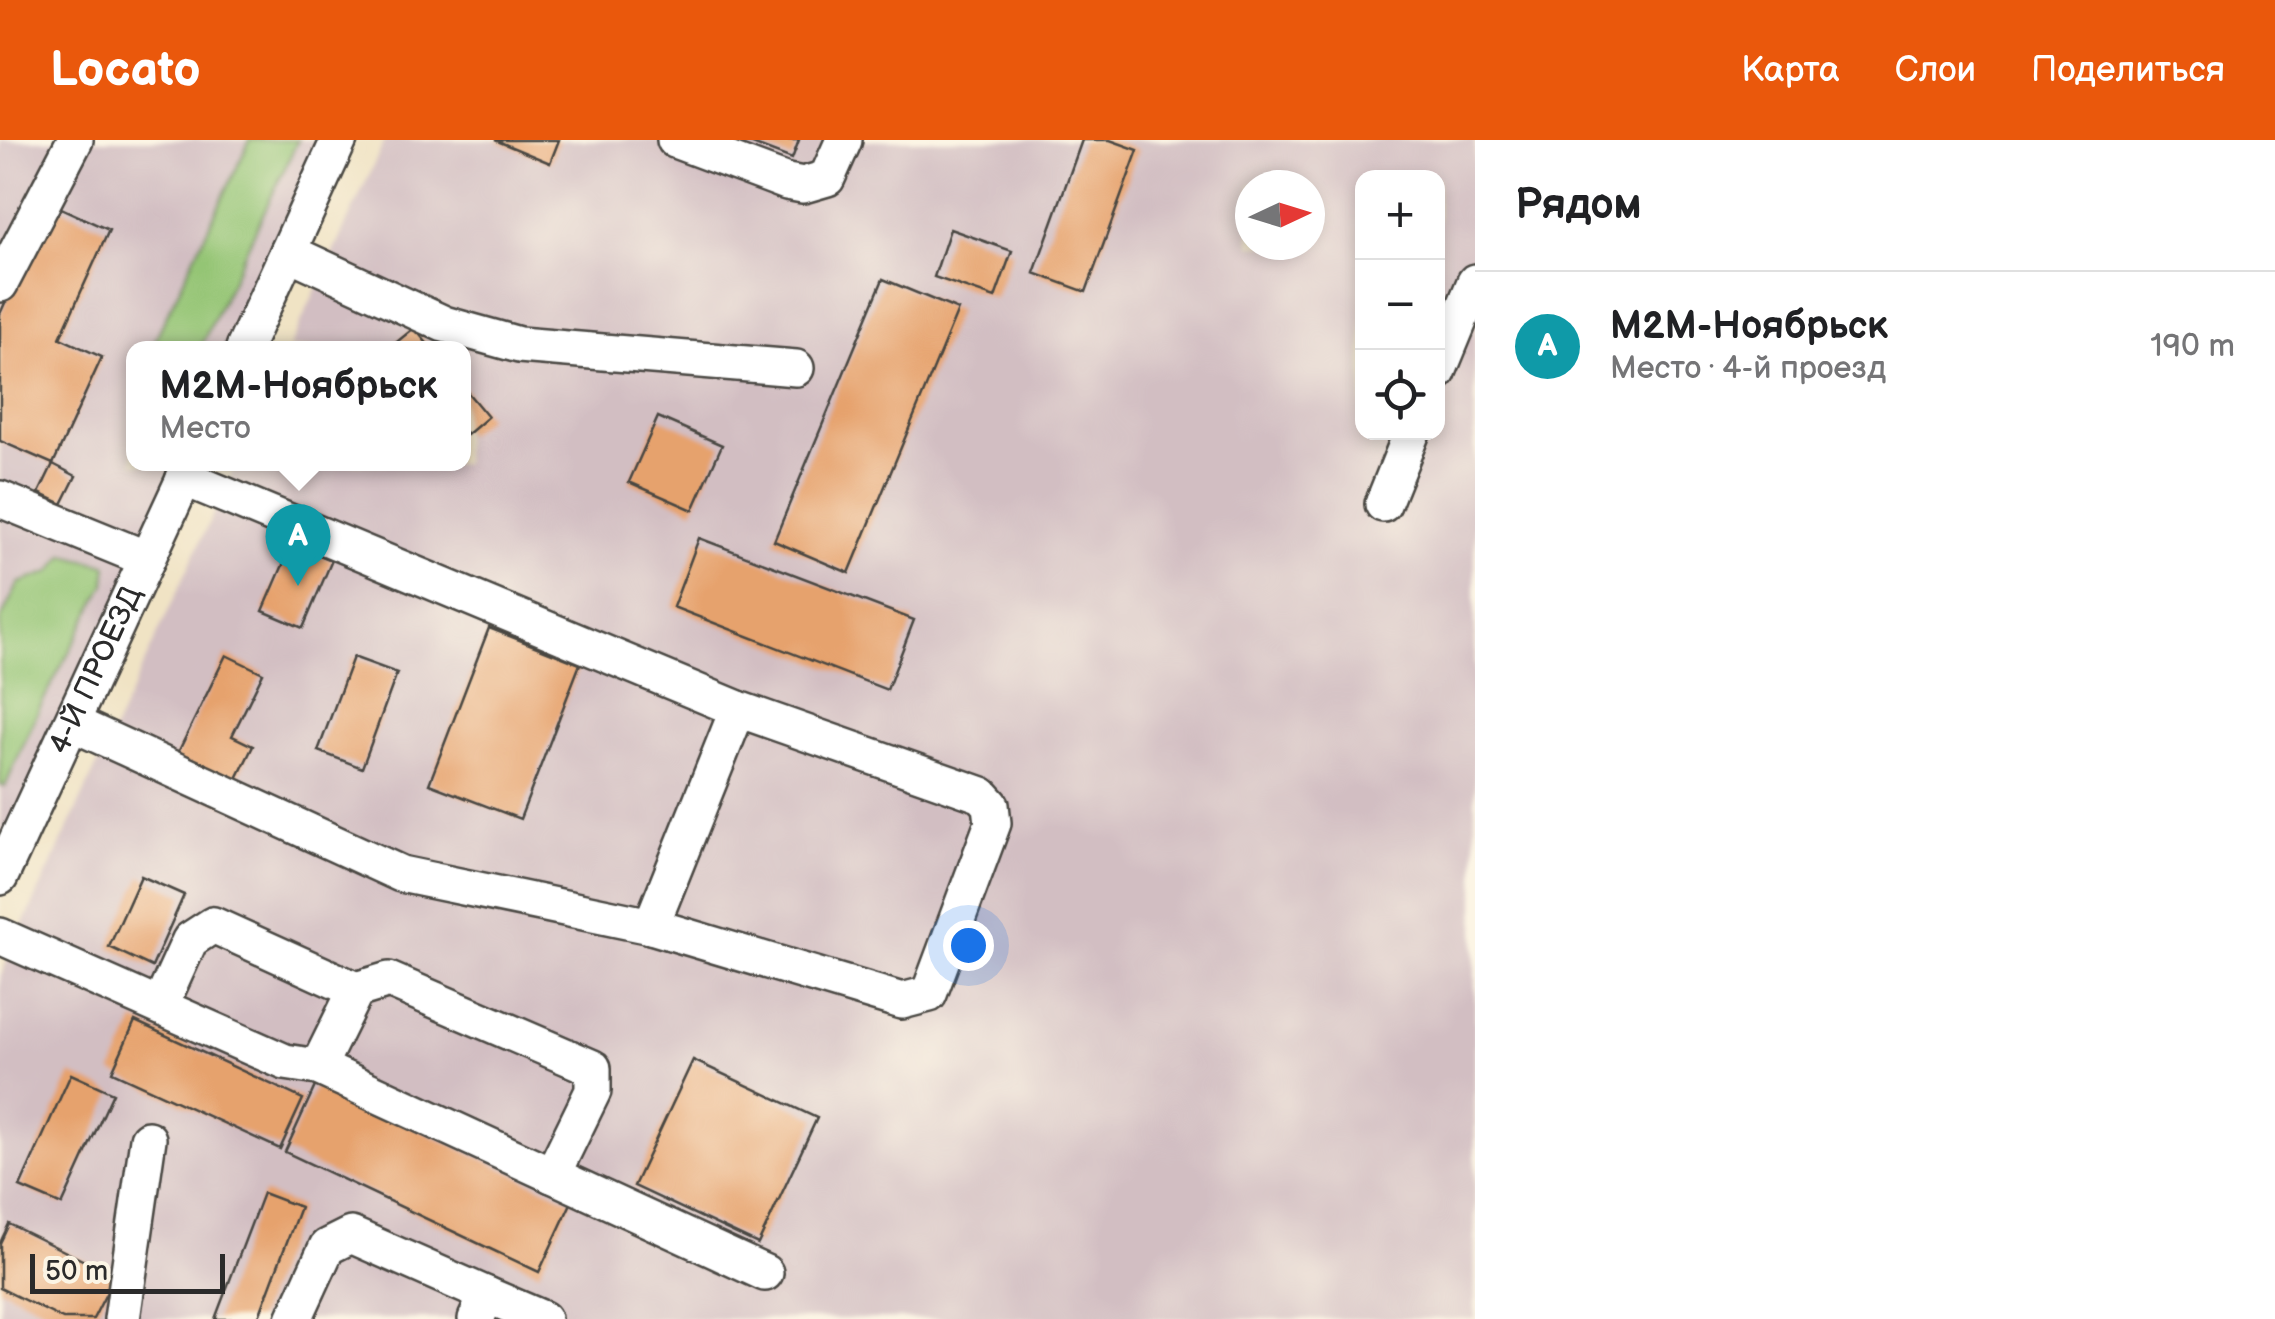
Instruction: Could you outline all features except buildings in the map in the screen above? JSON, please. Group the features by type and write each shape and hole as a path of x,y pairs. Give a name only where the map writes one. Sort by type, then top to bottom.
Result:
{"street":[{"path":"0,284 75,140"},
{"path":"247,341 340,140"},
{"path":"676,140 802,185 826,178 844,140"},
{"path":"288,252 444,324 519,345 796,368"},
{"path":"1445,355 1475,282"},
{"path":"1383,504 1409,440"},
{"path":"72,722 400,874 651,926 902,1000 929,994 994,823 991,806 982,796 738,709 187,471"},
{"name":"4-Й ПРОЕЗД","path":"0,877 187,471"},
{"path":"0,499 147,559"},
{"path":"651,926 738,709"},
{"path":"160,1006 190,940 213,926 356,990 389,980 403,984 593,1068 594,1091 552,1175"},
{"path":"0,936 285,1062 318,1067 765,1273"},
{"path":"318,1067 356,990"},
{"path":"122,1319 148,1139"},
{"path":"294,1319 327,1246 351,1235 482,1307 543,1319"}],"shaded area":[{"path":"0,140 332,140 242,341 126,341 126,471 185,471 0,869"},
{"path":"385,140 1475,140 1475,1319 0,1319 0,976 233,471 471,471 471,341 292,341"}],"green space":[{"path":"250,140 298,140 203,341 155,340"},
{"path":"64,555 107,565 105,584 40,707 5,787 0,785 0,621 19,583 51,572"}],"place":[{"name":"М2М-Ноябрьск","path":"298,586"}]}
